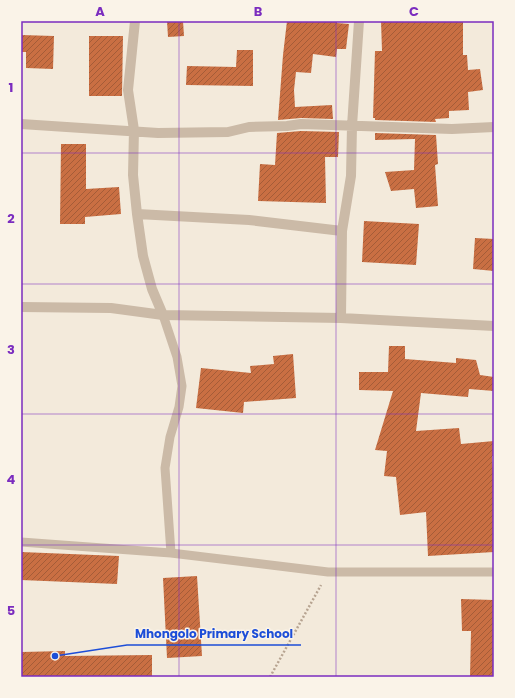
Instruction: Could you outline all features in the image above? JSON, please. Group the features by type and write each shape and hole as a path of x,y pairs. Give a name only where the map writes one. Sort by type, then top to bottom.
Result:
{"street":[{"path":"135,21 128,90 134,130 134,175 137,214 143,256 152,289 163,315"},
{"path":"341,318 342,231 351,176 352,126 359,21"},
{"path":"21,124 134,130 158,133 228,132 249,126 287,126 300,124 452,129 494,127"},
{"path":"137,214 249,220 342,231"},
{"path":"21,307 111,308 163,315 341,318 494,326"}],"lane":[{"path":"163,315 177,357 182,386 179,407 170,437 164,468 171,553"},
{"path":"21,542 171,553 328,572 494,572"}],"path":[{"path":"270,677 328,572"}],"building":[{"path":"167,21 183,21 184,36 168,37"},
{"path":"287,21 337,21 337,23 349,24 346,49 337,49 336,57 313,54 311,73 296,72 294,90 295,107 332,105 333,119 301,118 278,120"},
{"path":"381,21 463,21 463,55 467,55 468,70 480,69 483,90 468,92 469,110 449,111 449,118 435,119 436,122 375,120 375,118 373,118 375,51 382,51"},
{"path":"21,35 54,36 53,69 26,68 26,52 21,52"},
{"path":"89,36 123,36 122,96 89,96"},
{"path":"237,50 253,50 253,86 186,85 187,66 236,67"},
{"path":"301,131 339,132 338,157 325,157 326,203 258,201 260,164 275,165 277,133"},
{"path":"375,133 436,135 438,164 435,165 438,206 416,208 414,189 391,191 385,172 414,170 415,139 375,140"},
{"path":"61,144 86,144 86,189 119,187 121,214 85,217 85,224 60,224"},
{"path":"364,221 419,224 416,265 362,262"},
{"path":"475,238 494,239 494,271 473,269"},
{"path":"389,346 405,346 405,359 456,363 456,358 476,360 480,375 494,377 494,391 469,389 468,397 421,393 416,431 459,428 461,444 494,441 494,456 492,456 494,487 494,552 428,556 426,512 400,515 396,477 384,476 387,451 375,450 393,391 359,390 359,372 388,372"},
{"path":"293,354 296,398 244,402 243,413 196,408 201,368 251,373 250,366 274,364 273,356"},
{"path":"21,552 119,556 117,584 21,580"},
{"path":"197,576 202,656 167,658 163,578"},
{"path":"461,599 494,600 494,677 470,677 471,631 462,631"},
{"path":"65,651 65,656 152,655 152,677 21,677 21,652"}],"place":[{"name":"Mhongolo Primary School","path":"55,656"}]}
